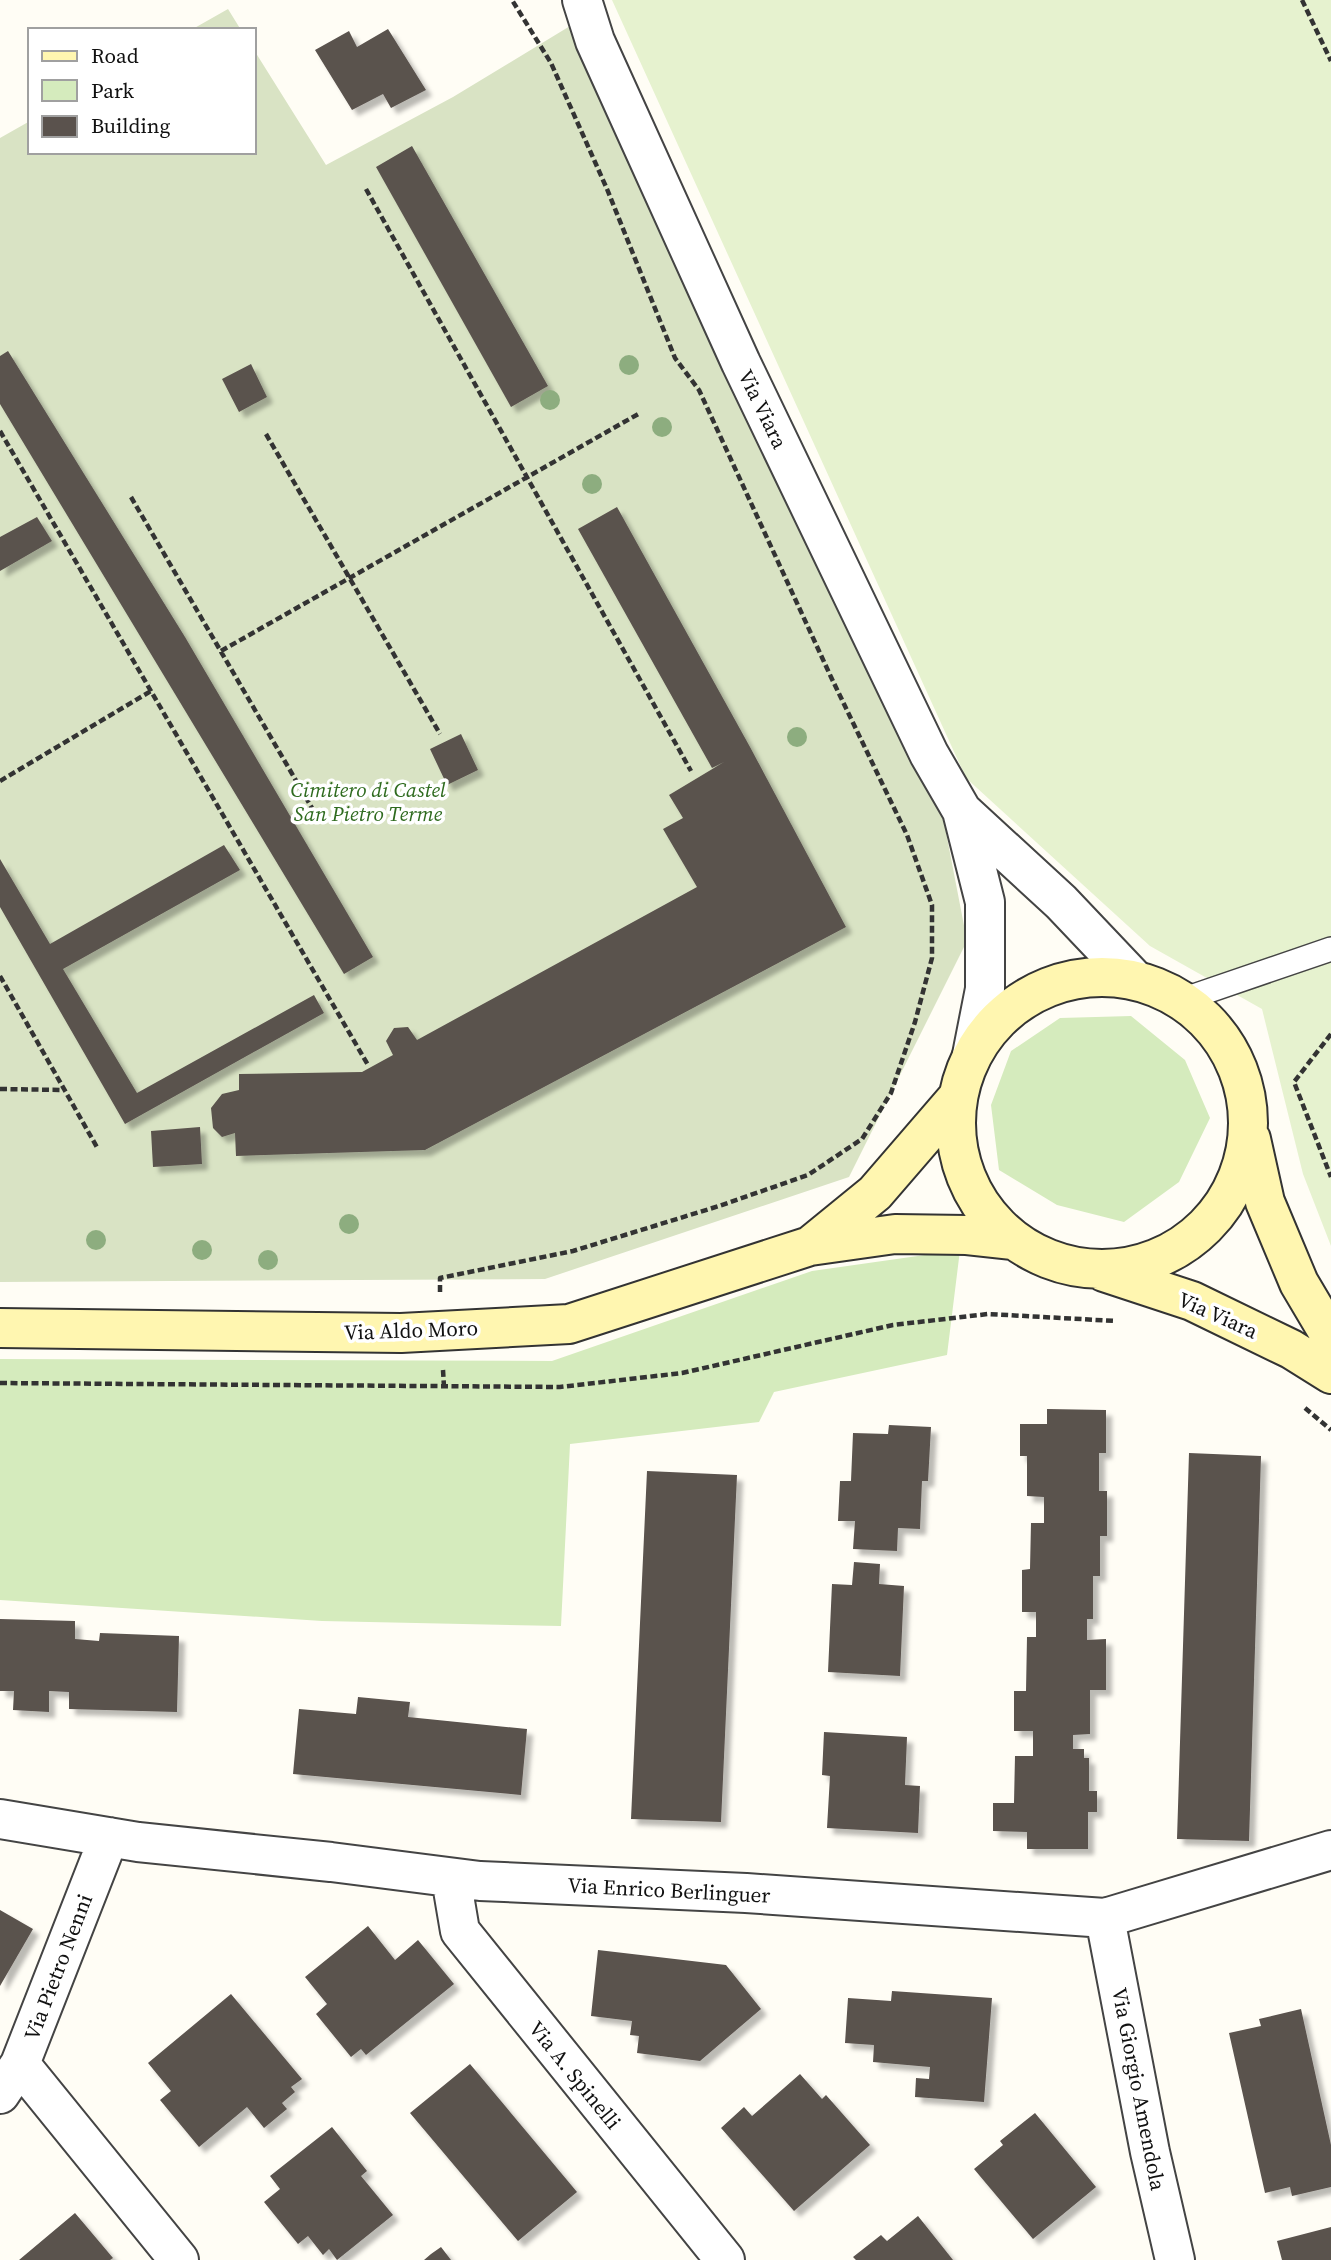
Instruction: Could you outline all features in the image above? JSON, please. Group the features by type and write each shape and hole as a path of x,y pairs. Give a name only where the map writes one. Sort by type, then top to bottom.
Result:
{"main road":[{"path":"1249,1129 1240,1174 1218,1213 1202,1229 1185,1244 1144,1264 1099,1270 1053,1262 1013,1240 984,1212 965,1177 956,1138 957,1098 972,1055 1001,1017 1041,989 1087,977 1136,979 1182,1000 1219,1034 1242,1079 1249,1129 1265,1202 1299,1283 1331,1337"},
{"name":"Via Aldo Moro","path":"810,1246 875,1193 957,1098"},
{"name":"Via Aldo Moro","path":"0,1328 401,1333 569,1324 810,1246 895,1234 967,1235 1013,1240"},
{"name":"Via Viara","path":"1099,1270 1192,1301 1291,1349 1331,1374"}],"street":[{"name":"Via Viara","path":"582,0 595,41 741,363 929,754 961,811 985,902 985,989 972,1055"},
{"name":"Via Viara","path":"961,811 1061,902 1136,979"},
{"name":"Via Enrico Berlinguer","path":"0,1819 109,1837 480,1881 746,1893 1105,1918 1331,1850"},
{"name":"Via Pietro Nenni","path":"10,2079 109,1837"},
{"name":"Via A. Spinelli","path":"451,1878 460,1931 726,2260"},
{"name":"Via Giorgio Amendola","path":"1105,1918 1150,2152 1175,2260"},
{"path":"10,2079 179,2260"}],"lane":[{"path":"1182,1000 1331,949"}],"path":[{"path":"441,1330 440,1278 573,1251 719,1206 808,1175 862,1139 891,1093 915,1022 932,958 932,905 907,835 699,390 675,358 607,189 551,63 512,0"},
{"path":"1302,0 1331,61"},
{"path":"366,189 691,771"},
{"path":"221,651 640,413"},
{"path":"0,431 368,1065"},
{"path":"266,434 440,734"},
{"path":"131,497 312,808"},
{"path":"0,781 151,691"},
{"path":"0,976 98,1149"},
{"path":"1331,1034 1294,1082 1331,1177"},
{"path":"0,1089 65,1090"},
{"path":"0,1383 560,1387 682,1373 893,1325 961,1317 988,1314 1126,1322"},
{"path":"1304,1407 1331,1430"}],"green space":[{"path":"612,0 1331,0 1331,1246 1303,1174 1262,1009 1150,946 966,778"},
{"path":"228,9 240,28 195,28"},
{"name":"Cimitero di Castel San Pietro Terme","path":"575,23 944,822 967,941 849,1177 545,1279 0,1282 0,138 28,122 28,154 256,154 256,53 326,165 453,97"},
{"path":"1131,1016 1185,1060 1210,1118 1179,1182 1124,1222 1057,1205 999,1170 991,1105 1011,1051 1060,1018"},
{"path":"960,1250 947,1355 774,1392 759,1422 570,1444 561,1626 322,1621 0,1600 0,1359 552,1361 812,1271"}],"building":[{"path":"388,29 426,90 391,108 383,94 352,110 315,50 349,31 357,47"},
{"path":"412,146 548,386 511,407 376,167"},
{"path":"8,351 185,637 373,957 344,974 0,404 0,356"},
{"path":"251,364 267,397 239,412 222,379"},
{"path":"617,507 846,927 425,1150 236,1156 235,1133 222,1137 213,1128 211,1108 222,1094 239,1090 239,1074 362,1072 393,1055 386,1041 394,1028 408,1027 417,1040 697,887 663,829 683,818 669,795 724,762 712,768 578,529"},
{"path":"37,517 52,541 0,571 0,537"},
{"path":"461,734 478,770 447,785 430,749"},
{"path":"224,845 240,870 63,969 137,1093 314,995 324,1013 125,1124 0,907 0,859 50,944"},
{"path":"200,1127 202,1164 153,1167 151,1131"},
{"path":"1047,1409 1106,1410 1106,1453 1099,1453 1099,1491 1107,1491 1107,1536 1100,1536 1100,1576 1093,1576 1093,1619 1087,1619 1087,1640 1106,1639 1106,1690 1090,1690 1090,1734 1073,1735 1073,1749 1084,1749 1084,1758 1089,1758 1089,1791 1097,1791 1097,1812 1088,1812 1088,1849 1027,1849 1027,1832 993,1831 993,1803 1014,1803 1015,1756 1033,1756 1033,1731 1014,1731 1014,1691 1026,1691 1027,1637 1036,1637 1036,1612 1022,1612 1022,1570 1030,1569 1031,1523 1044,1523 1044,1497 1027,1496 1027,1456 1020,1456 1020,1424 1047,1424"},
{"path":"889,1425 931,1427 928,1481 922,1481 920,1529 898,1528 897,1551 853,1549 855,1521 838,1521 840,1481 851,1481 853,1433 888,1434"},
{"path":"1189,1453 1261,1456 1249,1841 1177,1839"},
{"path":"647,1471 737,1475 721,1822 631,1819"},
{"path":"854,1562 880,1564 879,1584 904,1586 900,1676 828,1672 832,1584 852,1585"},
{"path":"0,1619 75,1621 75,1639 99,1641 100,1633 179,1636 177,1712 69,1709 69,1692 49,1691 49,1712 13,1710 14,1691 0,1691"},
{"path":"358,1697 410,1702 408,1717 527,1729 521,1795 293,1774 299,1709 356,1714"},
{"path":"824,1732 907,1737 905,1785 920,1786 918,1833 827,1828 830,1776 822,1775"},
{"path":"0,1910 33,1929 0,1986"},
{"path":"368,1926 395,1960 418,1940 454,1984 366,2055 361,2049 351,2057 316,2014 327,2004 305,1977"},
{"path":"598,1950 726,1965 761,2009 700,2061 637,2053 639,2036 630,2035 632,2021 591,2016"},
{"path":"892,1991 992,1998 984,2102 915,2097 916,2078 929,2079 930,2067 873,2062 874,2045 845,2043 848,1998 891,2001"},
{"path":"231,1994 302,2079 291,2087 295,2092 282,2103 287,2109 264,2128 247,2107 199,2147 160,2100 171,2091 148,2063"},
{"path":"1301,2009 1331,2145 1331,2187 1292,2196 1290,2187 1265,2193 1229,2033 1261,2026 1259,2019"},
{"path":"470,2064 577,2192 518,2241 410,2113"},
{"path":"800,2074 822,2099 826,2095 870,2145 794,2211 721,2128 744,2107 752,2116"},
{"path":"1035,2113 1096,2187 1033,2239 974,2169 1003,2145 1000,2141"},
{"path":"332,2127 367,2171 361,2176 393,2215 337,2260 329,2249 323,2255 308,2236 298,2244 264,2202 280,2189 270,2176"},
{"path":"75,2213 113,2258 19,2260"},
{"path":"918,2216 953,2260 856,2260 853,2257 881,2235 887,2241"},
{"path":"1331,2227 1331,2260 1282,2260 1277,2241"},
{"path":"441,2247 451,2260 424,2260 431,2254"}]}
